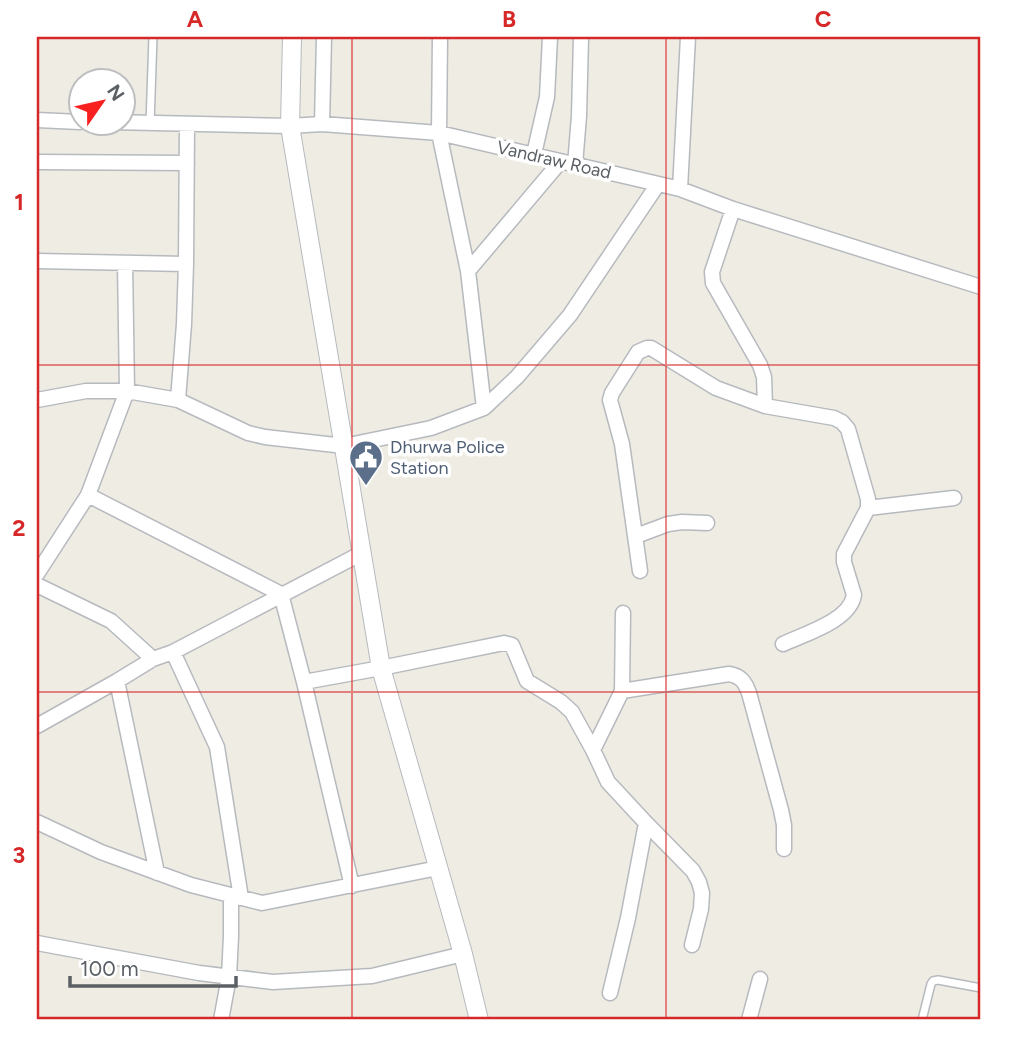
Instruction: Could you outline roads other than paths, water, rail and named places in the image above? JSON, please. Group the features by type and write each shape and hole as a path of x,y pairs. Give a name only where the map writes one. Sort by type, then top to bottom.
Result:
{"street":[{"path":"292,37 290,126 381,668 463,954 479,1020"},
{"path":"322,124 324,37"},
{"path":"440,37 439,133 468,271 484,408"},
{"path":"534,154 547,97 550,37"},
{"path":"468,271 568,164 579,116 581,37"},
{"path":"680,189 688,37"},
{"path":"37,120 66,121"},
{"name":"Vandraw Road","path":"136,123 290,126 322,124 439,133 680,189 733,209 981,287"},
{"path":"177,400 184,324 187,124"},
{"path":"37,162 187,163"},
{"path":"37,400 86,391 127,391 177,400 248,433 344,446 431,428 484,408 517,377 570,315 658,184"},
{"path":"733,209 712,272 713,283 760,365 764,377 765,406"},
{"path":"37,261 186,264"},
{"path":"37,574 88,495 127,391 125,263"},
{"path":"640,571 622,444 610,400 638,352 651,348 716,388 765,406 834,418 842,422 848,429 866,490 868,508 844,554 854,595 852,603 836,620 783,644"},
{"path":"88,495 282,594 352,886"},
{"path":"868,508 954,498"},
{"path":"636,536 668,524 707,523"},
{"path":"37,726 153,659 173,652 362,553"},
{"path":"37,585 111,621 153,659"},
{"path":"593,750 622,691 623,613"},
{"path":"304,682 507,643 512,645 527,681 572,712 608,782 699,882 702,893 701,909 692,945"},
{"path":"173,652 217,747 236,897 229,976 220,1020"},
{"path":"622,691 729,674 741,678 749,693 780,810 784,849"},
{"path":"117,681 157,873"},
{"path":"37,822 101,852 157,873 191,885 262,903 438,868"},
{"path":"610,993 646,823"},
{"path":"37,943 199,973 274,982 372,976 463,954"},
{"path":"749,1020 760,979"}],"lane":[{"path":"150,124 153,37"},
{"path":"922,1020 933,981 938,979 981,988"}],"place":[{"name":"Dhurwa Police Station","path":"366,487"}]}
